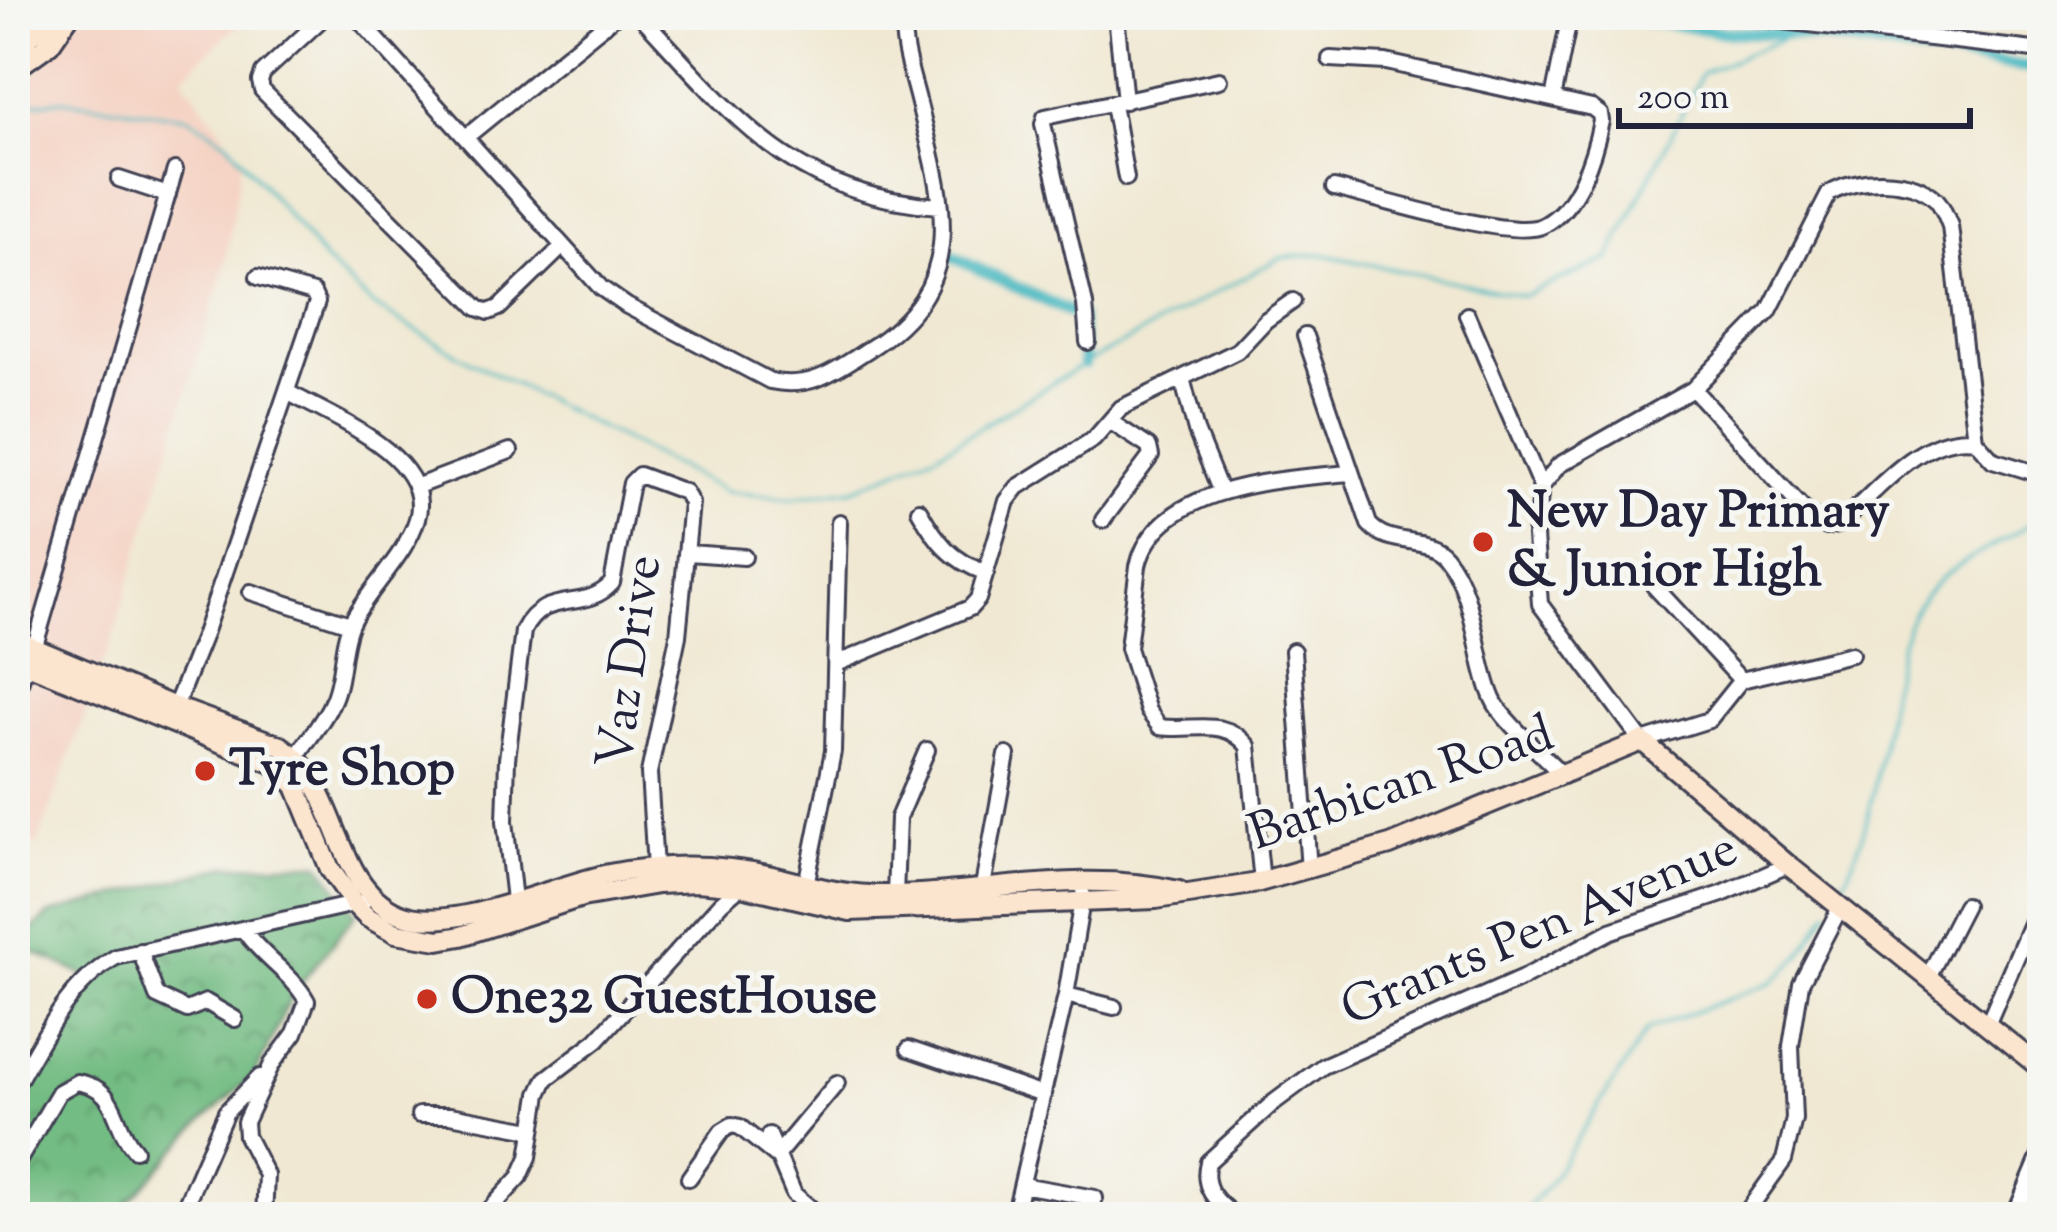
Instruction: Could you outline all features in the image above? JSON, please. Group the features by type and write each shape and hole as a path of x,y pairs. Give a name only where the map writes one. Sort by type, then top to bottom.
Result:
{"main road":[{"path":"15,48 68,17"},
{"path":"15,69 50,44 68,17"},
{"name":"Barbican Road","path":"15,640 25,657 169,724 251,751 287,773 308,808 330,868 364,901 428,922 592,878 655,868 739,870 837,892 896,895 982,886 1084,891"},
{"name":"Barbican Road","path":"25,657 175,707 297,756 356,873 367,917 396,933 439,940 613,889 697,882 741,886 850,911 1152,884 1184,892 1262,882 1390,845 1642,742"},
{"path":"1642,742 2042,1069"}],"street":[{"path":"326,15 263,73 262,90 478,308 489,312 499,308 562,246"},
{"path":"356,15 601,288 770,381 791,386 820,381 895,333 932,286 940,260 939,185 904,46 903,15"},
{"path":"466,137 616,15"},
{"path":"640,15 740,123 773,150 854,192 940,206"},
{"path":"1116,15 1126,178"},
{"path":"1731,15 2042,51"},
{"path":"1553,99 1570,19"},
{"path":"1330,59 1386,62 1592,108 1600,114 1600,127 1578,188 1562,212 1541,228 1509,231 1334,188"},
{"path":"1088,342 1085,304 1045,117 1219,80"},
{"path":"15,699 175,170"},
{"path":"119,179 168,195"},
{"path":"1851,654 1741,680 1708,720 1642,742 1540,604 1534,536 1541,487 1559,465 1693,389 1769,311 1829,194 1859,182 1904,185 1936,199 1950,226 1975,440 1994,460 2042,475"},
{"path":"175,707 317,302 313,293 259,277"},
{"path":"838,663 970,608 978,598 1011,494 1094,439 1121,407 1237,351 1292,301"},
{"path":"1467,315 1541,487"},
{"path":"1305,336 1362,508 1376,532 1436,549 1448,560 1475,624 1494,702 1563,776"},
{"path":"1182,378 1196,431 1220,490"},
{"path":"1693,389 1803,509 1827,527 1838,525 1922,451 1950,439 1975,440"},
{"path":"287,392 386,447 403,464 415,487 417,519 350,624 332,703 297,756"},
{"path":"1103,520 1151,456 1149,447 1111,422"},
{"path":"415,487 510,451"},
{"path":"1262,882 1248,746 1228,728 1160,727 1148,711 1128,648 1141,553 1158,529 1220,490 1350,473"},
{"name":"Vaz Drive","path":"514,900 505,821 507,759 523,632 542,606 603,592 612,583 632,480 642,475 685,492 691,503 678,636 649,773 655,868"},
{"path":"919,510 933,536 954,559 986,572"},
{"path":"806,885 833,751 839,522"},
{"path":"689,553 744,557"},
{"path":"1654,586 1741,680"},
{"path":"251,592 350,624"},
{"path":"1293,651 1309,870"},
{"path":"896,895 898,818 927,750"},
{"path":"982,886 1006,754"},
{"name":"Grants Pen Avenue","path":"1236,1217 1216,1202 1207,1187 1208,1162 1273,1103 1323,1066 1521,979 1611,931 1722,894 1788,865"},
{"path":"483,1217 520,1177 529,1157 545,1079 597,1040 741,886"},
{"path":"1014,1217 1066,995 1084,891"},
{"path":"15,1087 58,1010 94,970 116,956 364,901"},
{"path":"1928,976 1965,905"},
{"path":"1744,1217 1784,1160 1793,1119 1791,1046 1801,982 1841,907"},
{"path":"1987,1025 2036,912"},
{"path":"180,1217 226,1112 295,1034 308,1001 297,983 254,946 243,929"},
{"path":"140,951 157,996 187,1010 206,1002 235,1019"},
{"path":"1066,995 1114,1007"},
{"path":"909,1049 1043,1095"},
{"path":"264,1217 266,1175 246,1136 245,1122 272,1064"},
{"path":"16,1160 59,1092 77,1082 106,1093 121,1133 135,1150"},
{"path":"776,1156 837,1083"},
{"path":"419,1115 450,1115 532,1130"},
{"path":"689,1178 732,1124 776,1156"},
{"path":"770,1135 794,1194 820,1217"},
{"path":"2014,1217 2042,1151"},
{"path":"1022,1185 1095,1198"},
{"path":"15,1189 15,1206"}],"shaded area":[{"path":"53,15 248,15 182,77 242,158 225,266 114,633 37,846 15,832 15,38"}],"green space":[{"path":"320,863 356,914 293,993 256,1073 198,1126 116,1217 15,1217 15,1112 86,976 24,948 15,958 15,944 50,914 227,866"}],"waterway":[{"path":"1610,15 1724,32 1794,34 2042,69"},
{"path":"15,105 62,100 189,117 228,142 325,261 374,306 466,359 726,492 792,498 854,489 941,451 1084,364 1280,258 1320,254 1523,296 1609,259 1702,73 1794,34"},
{"path":"949,255 1080,317 1084,364"},
{"path":"1838,891 1866,824 1896,660 1910,618 1938,581 2042,515"},
{"path":"1519,1217 1546,1187 1647,1030 1773,982 1800,956 1829,910"}],"place":[{"name":"New Day Primary & Junior High","path":"1483,542"},
{"name":"Tyre Shop","path":"205,771"},
{"name":"One32 GuestHouse","path":"427,999"}]}
